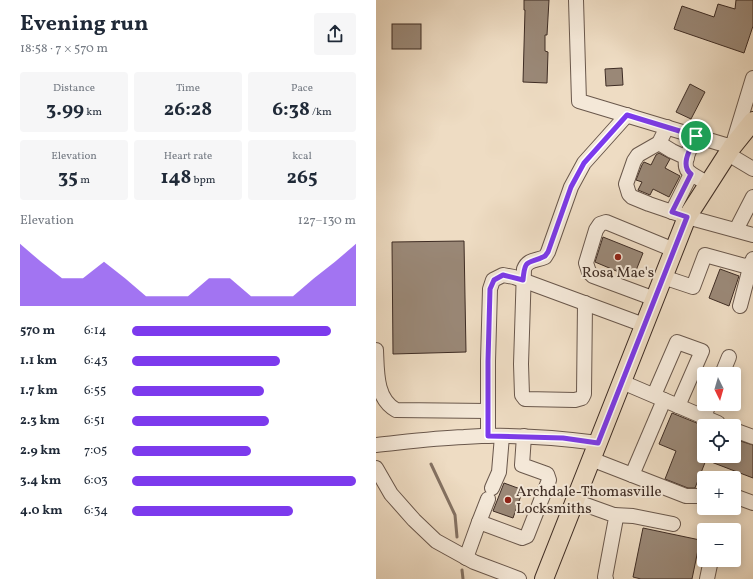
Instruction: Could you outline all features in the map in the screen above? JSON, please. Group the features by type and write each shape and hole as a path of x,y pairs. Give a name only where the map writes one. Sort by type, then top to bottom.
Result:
{"main road":[{"path":"544,579 674,250 680,214 709,184 730,150 753,121"}],"street":[{"path":"576,0 579,101 696,136 730,150 753,169"},
{"path":"730,150 753,78"},
{"path":"585,303 584,394 582,398 575,400 525,399 522,395 524,269 529,261 545,256 548,252 571,187 584,163 627,115"},
{"path":"667,127 659,144 638,155 634,161 627,178 627,190 632,197 680,214 753,235"},
{"path":"696,136 687,158 686,166 691,174 709,184"},
{"path":"659,144 687,158"},
{"path":"680,214 691,174"},
{"path":"736,230 753,197"},
{"path":"655,299 593,276 589,272 586,263 596,230 600,224 606,222 674,250"},
{"path":"663,277 693,287 706,255 745,266 752,261"},
{"path":"740,306 752,261"},
{"path":"466,558 499,472 500,464 495,436 488,411 490,289 494,280 503,275 523,280 644,325"},
{"path":"632,475 677,342 702,351 678,406"},
{"path":"376,350 379,394 384,402 390,407 396,410 488,411"},
{"path":"725,367 729,357"},
{"path":"622,382 678,406 697,409"},
{"path":"707,411 714,419"},
{"path":"741,433 753,437"},
{"path":"376,445 465,436 524,436 563,438 594,451 632,475 686,496 697,496"},
{"path":"522,464 524,436"},
{"path":"480,522 522,538 527,536 549,480 547,474 522,464 500,464"},
{"path":"376,468 391,494 414,520 436,541 466,558 518,579"},
{"path":"741,498 753,502"},
{"path":"575,501 614,515 633,516 673,524"},
{"path":"606,579 605,577 616,518 614,515"},
{"path":"707,579 710,567"}],"building":[{"path":"524,0 549,0 547,35 545,35 545,51 548,52 547,83 523,82"},
{"path":"736,0 753,0 753,26 744,53 674,29 682,6 714,17 718,4 735,9"},
{"path":"392,24 421,24 421,49 392,49"},
{"path":"622,68 623,85 606,86 605,69"},
{"path":"690,84 705,92 691,119 676,112"},
{"path":"659,153 670,159 665,168 680,176 669,197 653,189 650,195 638,190 642,182 636,180 642,165 644,162 651,165 656,155"},
{"name":"Rosa Mae's","path":"603,237 643,253 633,278 595,262"},
{"path":"464,241 466,352 393,354 392,242"},
{"path":"720,269 739,276 729,306 709,298"},
{"path":"672,413 697,423 697,463 705,463 702,471 697,471 697,483 695,488 688,488 665,479 676,451 659,444"},
{"path":"741,441 753,445 753,478 741,473 741,471 735,471 714,463 741,463"},
{"name":"Archdale-Thomasville Locksmiths","path":"504,483 523,490 513,518 493,511"},
{"path":"643,528 697,539 697,555 692,579 641,579 633,577"}],"waterway":[{"path":"431,464 455,515 457,537"},
{"path":"462,570 463,579"}],"place":[{"name":"Rosa Mae's","path":"618,257"},
{"name":"Archdale-Thomasville Locksmiths","path":"508,500"}],"route":[{"path":"627,115 696,136 687,158 686,166 691,174 672,212 687,217 598,443 563,438 488,436 490,289 494,280 503,275 523,280 526,264 529,261 545,256 548,252 571,187 584,163 627,115"}]}
